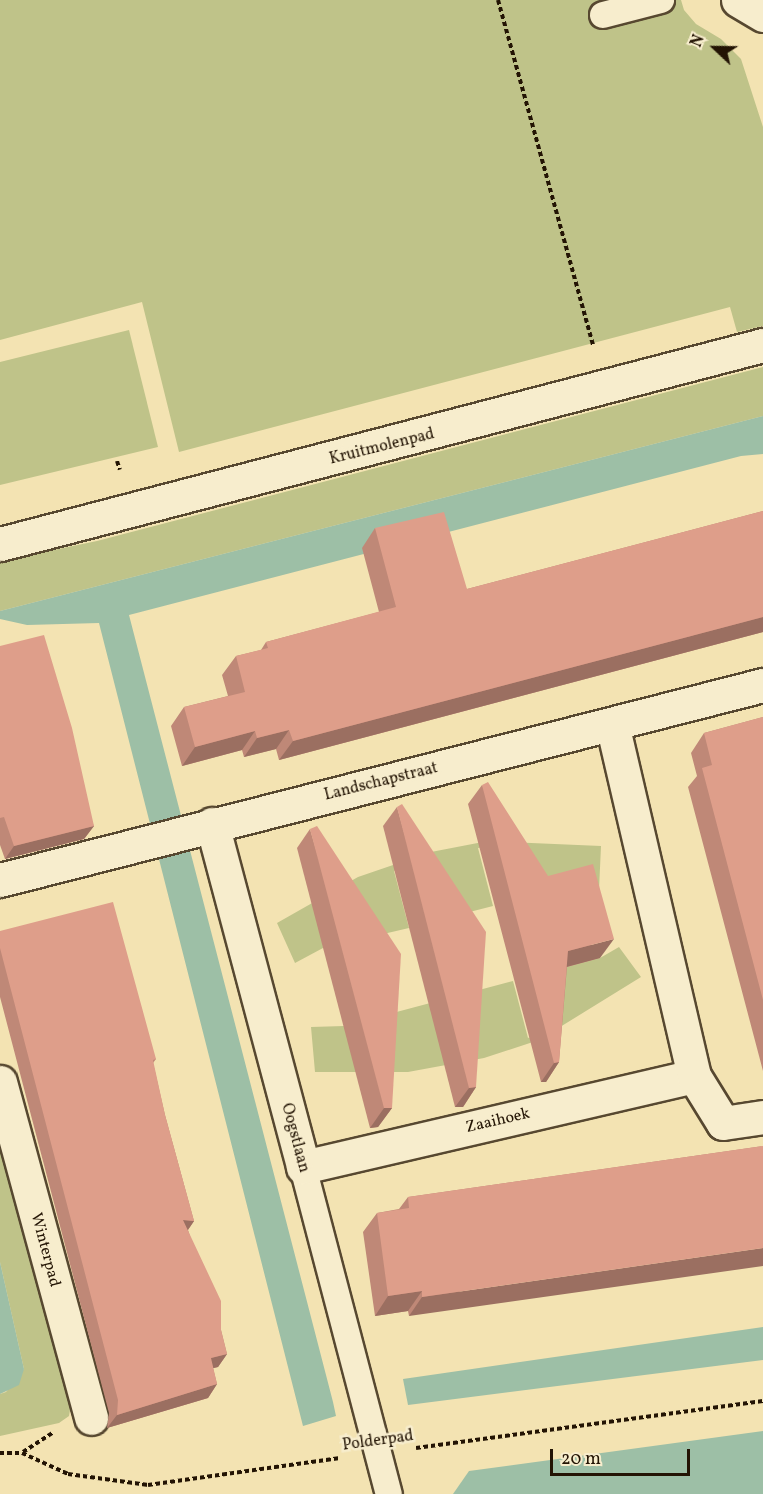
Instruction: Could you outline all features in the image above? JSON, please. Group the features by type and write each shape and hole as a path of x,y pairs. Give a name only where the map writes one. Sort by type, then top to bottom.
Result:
{"street":[{"path":"738,0 763,15"},
{"name":"Kruitmolenpad","path":"0,544 605,389 763,345"},
{"name":"Landschapstraat","path":"0,880 138,842 763,685"},
{"path":"612,724 694,1076 723,1123 763,1117"},
{"name":"Oogstlaan","path":"202,826 303,1167"},
{"name":"Zaaihoek","path":"303,1167 694,1076"},
{"name":"Winterpad","path":"0,1082 91,1418"}],"lane":[{"path":"603,15 661,0"},
{"name":"Oogstlaan","path":"303,1167 376,1453 389,1494"}],"path":[{"path":"498,0 605,389"},
{"name":"Polderpad","path":"0,1454 22,1453 68,1474 148,1485 763,1401"}],"shaded area":[{"path":"0,0 681,0 684,10 696,24 721,39 741,59 763,127 763,326 737,332 730,307 179,452 142,302 0,340"},
{"path":"129,330 158,447 0,485 0,362"},
{"path":"763,367 763,416 0,611 0,561 97,541"},
{"path":"763,416 763,454 741,456 129,615 333,1402 336,1416 303,1426 99,623 27,625 0,619 0,611"},
{"path":"488,841 601,846 598,912 535,895 502,845 478,848 493,906 450,917 415,863 394,871 409,928 323,948 295,963 277,923 358,877 431,852"},
{"path":"619,947 641,977 539,1040 484,1058 408,1072 315,1072 311,1027 344,1026 513,981 528,1038 550,1030 555,970 600,958"},
{"path":"0,1126 71,1404 69,1416 59,1423 0,1436 0,1394 6,1392 24,1369 0,1262"},
{"path":"0,1262 24,1369 19,1385 0,1394"},
{"path":"763,1327 763,1360 408,1405 403,1379"},
{"path":"763,1431 763,1494 453,1494 469,1471"}],"building":[{"path":"763,511 763,617 293,741 289,730 257,738 255,731 195,747 184,707 245,692 236,656 268,648 266,642 396,607 375,528 444,512 467,589"},
{"path":"44,635 72,728 94,826 14,846 4,817 0,818 0,646"},
{"path":"763,717 763,1000 702,768 712,765 704,733"},
{"path":"488,782 548,876 593,864 614,939 568,951 559,1062 554,1063 482,785"},
{"path":"402,804 486,932 476,1087 469,1088 397,807"},
{"path":"317,826 401,954 392,1108 384,1108 310,829"},
{"path":"113,902 156,1059 153,1060 165,1115 194,1221 183,1220 221,1301 221,1330 227,1354 211,1358 217,1384 117,1415 118,1400 0,948 0,931"},
{"path":"763,1146 763,1248 422,1297 422,1291 388,1296 377,1213 409,1208 408,1197"}]}
